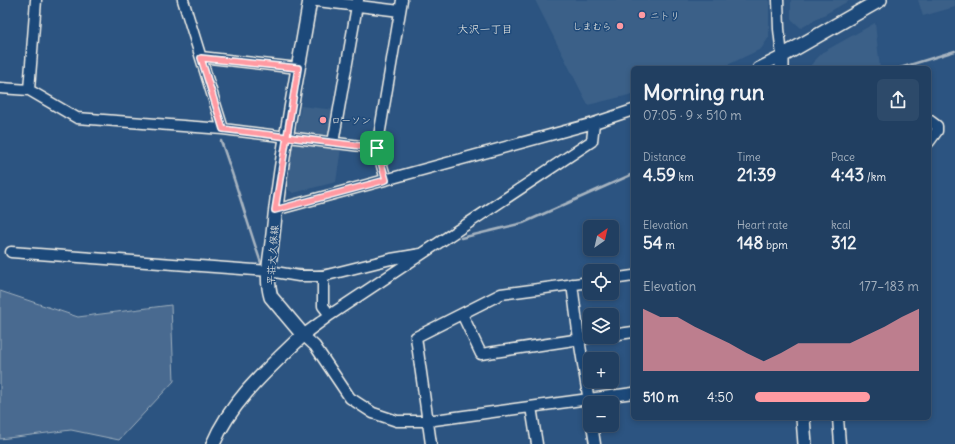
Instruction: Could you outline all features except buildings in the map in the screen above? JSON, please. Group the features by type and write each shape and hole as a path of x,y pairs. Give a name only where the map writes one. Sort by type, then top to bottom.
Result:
{"main road":[{"name":"平荘大久保線","path":"303,335 270,297 269,271 275,210 310,0"},
{"path":"782,62 880,0"},
{"path":"213,444 227,419 239,402 303,335"},
{"path":"803,420 805,444"}],"street":[{"path":"29,90 36,0"},
{"path":"183,0 223,129"},
{"path":"310,0 358,3 400,11"},
{"path":"386,180 377,148 402,0"},
{"path":"766,66 782,62 778,0"},
{"path":"333,143 358,3"},
{"path":"201,58 298,68"},
{"path":"0,88 29,90 77,118 223,129 377,148"},
{"path":"275,210 631,111"},
{"path":"583,404 531,407 427,421 397,421 373,413 350,398 315,346 303,335 330,315 592,141 594,122"},
{"path":"931,122 937,126 937,131 931,139"},
{"path":"11,252 269,271 299,276 323,276 391,259 425,253"},
{"path":"323,276 323,306 330,315"},
{"path":"619,277 631,276"},
{"path":"431,444 416,337 501,294 583,283"},
{"path":"572,284 588,396"},
{"path":"462,314 481,354 583,338"},
{"path":"619,333 631,332"},
{"path":"619,396 631,394"},
{"path":"531,407 537,444"},
{"path":"838,420 840,444"},
{"path":"593,432 595,444"}],"shaded area":[{"path":"535,0 769,0 769,37 761,49 725,66 631,66 631,94 588,105"},
{"path":"791,0 850,0 801,28 791,19"},
{"path":"918,0 955,0 955,7 923,16"},
{"path":"875,23 880,66 810,66 823,52"},
{"path":"301,106 335,110 330,136 299,135 296,133"},
{"path":"297,144 341,148 336,182 293,193 286,188 293,147"},
{"path":"0,291 78,317 171,305 174,381 119,440 71,430 0,439"}],"waterway":[{"path":"906,66 955,51"},
{"path":"221,141 262,266"},
{"path":"461,238 523,223 631,175"},
{"path":"399,253 418,249"},
{"path":"288,269 316,271 330,269"}],"place":[{"name":"ニトリ","path":"642,15"},
{"name":"しまむら","path":"620,26"},
{"name":"ローソン","path":"323,120"}],"district":[{"name":"大沢一丁目","path":"485,29"}],"route":[{"path":"377,148 287,137 223,129 201,58 298,68 287,137 275,210 386,180 377,148"}]}
